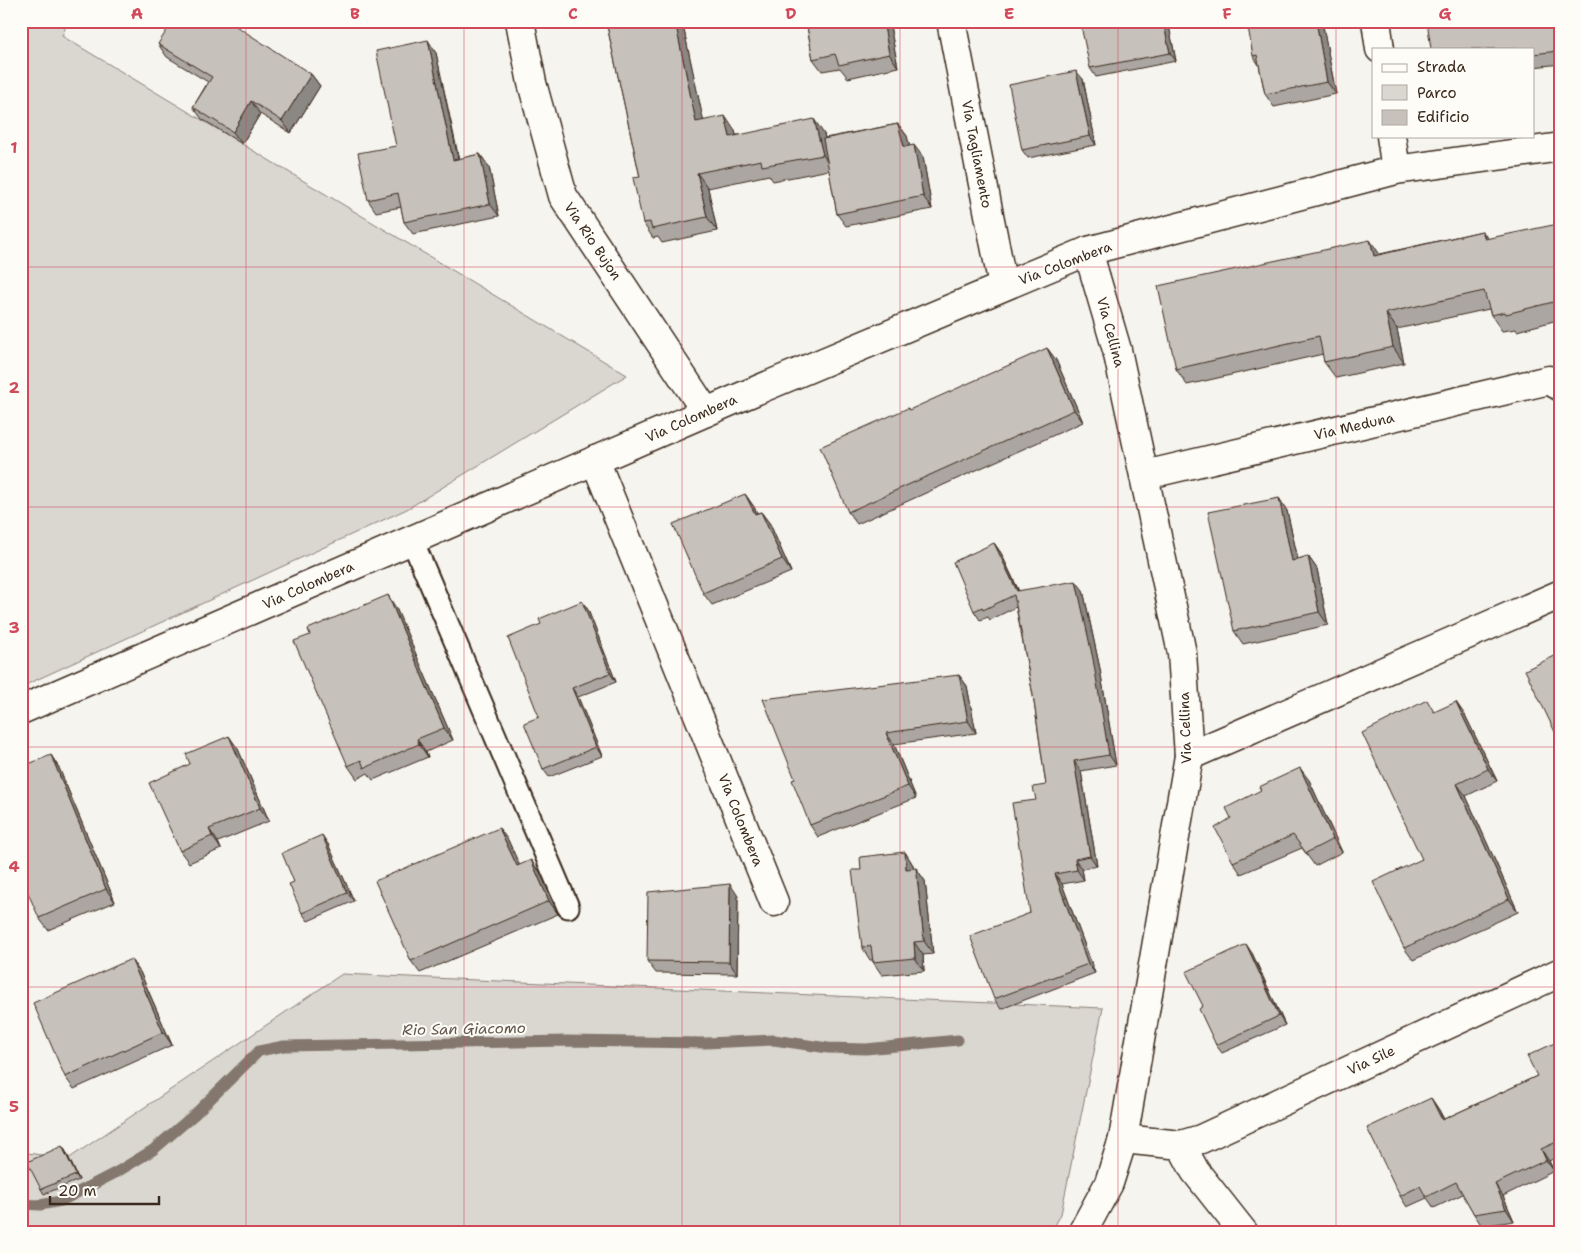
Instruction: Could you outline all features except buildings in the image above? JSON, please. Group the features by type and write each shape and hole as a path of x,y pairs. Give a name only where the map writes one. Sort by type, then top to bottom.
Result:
{"street":[{"name":"Via Rio Bujon","path":"520,21 532,83 563,196 706,412"},
{"name":"Via Tagliamento","path":"951,21 1003,286"},
{"path":"1376,21 1380,48"},
{"path":"1391,138 1396,170"},
{"name":"Via Colombera","path":"21,710 706,412 1088,251 1396,170 1561,147"},
{"name":"Via Cellina","path":"1082,1233 1109,1183 1123,1139 1189,756 1182,653 1117,350 1088,251"},
{"name":"Via Meduna","path":"1145,475 1549,380 1561,387"},
{"name":"Via Colombera","path":"595,460 774,902"},
{"path":"1189,756 1561,594"},
{"name":"Via Sile","path":"1181,1145 1201,1139 1561,972"},
{"path":"1123,1139 1181,1145 1195,1171 1244,1233"}],"lane":[{"path":"412,540 568,907"}],"green space":[{"path":"21,21 68,21 62,36 627,375 407,509 21,687"},
{"path":"342,974 1103,1008 1061,1214 1051,1233 21,1233 21,1152 68,1159"}],"waterway":[{"name":"Rio San Giacomo","path":"21,1204 40,1205 61,1201 117,1172 153,1150 195,1114 259,1051 284,1046 567,1041 705,1043 774,1040 828,1048 866,1049 958,1040"}]}
